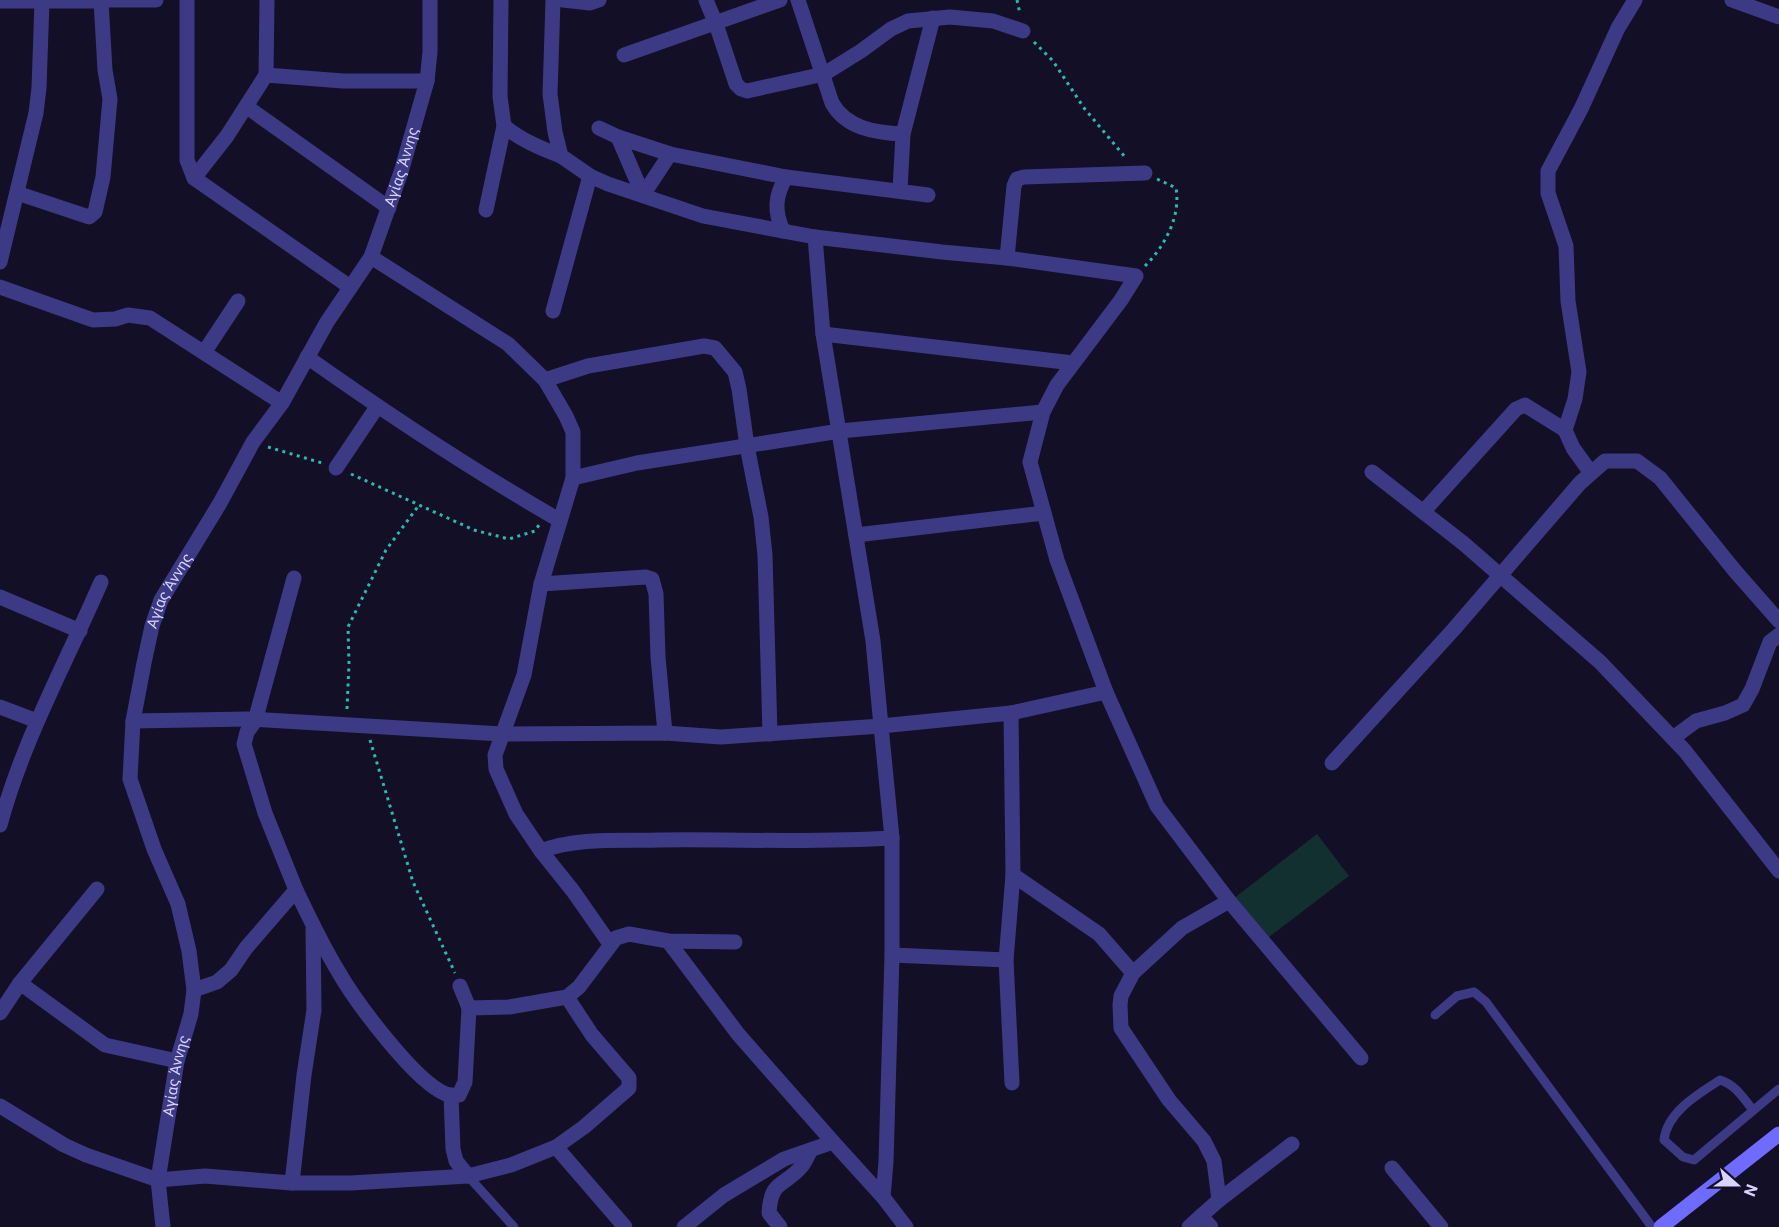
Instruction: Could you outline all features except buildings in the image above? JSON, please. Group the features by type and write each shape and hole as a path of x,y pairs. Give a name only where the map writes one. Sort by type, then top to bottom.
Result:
{"main road":[{"path":"1661,1227 1779,1134"}],"street":[{"path":"0,1 156,0"},
{"path":"187,0 187,160 194,178 350,286"},
{"path":"194,178 227,136 266,75 267,0"},
{"name":"Αγίας Άννης","path":"163,1227 158,1180 177,1061 194,990 189,951 178,904 154,849 130,779 133,721 152,626 161,600 220,503 253,442 282,403 350,286 371,257 419,114 427,81 430,52 430,0"},
{"path":"486,210 504,126 500,96 501,0"},
{"path":"553,0 550,94 561,156"},
{"path":"563,0 590,3 599,0"},
{"path":"706,0 736,84 747,91 824,74 891,29 908,21 950,17 993,21 1023,31"},
{"path":"624,55 780,0"},
{"path":"798,0 832,104 841,117 848,122 877,131 903,134"},
{"path":"1565,430 1575,399 1579,372 1568,301 1566,246 1548,193 1548,171 1581,109 1618,28 1635,0"},
{"path":"1732,0 1779,17"},
{"path":"0,262 36,113 42,1"},
{"path":"17,193 89,217 95,212 103,177 110,99 105,70 101,1"},
{"path":"900,190 903,134 922,68 933,18"},
{"path":"266,75 344,81 427,81"},
{"path":"247,107 389,208"},
{"path":"504,126 534,145 561,156 590,176 703,216 815,237 1007,258 1136,276 1121,300 1057,385 1043,412 1030,462 1057,560 1106,692 1157,806 1229,901 1361,1058"},
{"path":"598,128 670,154 786,177 928,195"},
{"path":"618,137 643,195"},
{"path":"643,195 670,154"},
{"path":"1007,258 1014,186 1017,179 1145,173"},
{"path":"553,311 590,176"},
{"path":"783,231 777,216 777,204 780,188 786,177"},
{"path":"815,237 823,334 873,641 892,838 892,955 883,1197"},
{"path":"371,257 508,344 545,380 573,432 573,478 554,517 524,675 495,755 496,769 516,814 610,944"},
{"path":"0,287 93,320 115,319 128,315 150,318 205,351 282,403"},
{"path":"205,351 238,301"},
{"path":"823,334 1073,363"},
{"path":"545,380 617,360 704,346 715,348 735,372 761,517 765,555 770,734"},
{"path":"307,357 377,407 554,517"},
{"path":"1423,512 1516,409 1526,405 1565,430 1573,448 1591,473"},
{"path":"336,468 377,407"},
{"path":"573,478 637,463 840,431 1043,412"},
{"path":"1332,763 1580,483 1605,461 1637,461 1660,478 1735,571 1779,621"},
{"path":"1372,472 1463,543 1600,662 1673,738 1779,871"},
{"path":"856,535 1044,513"},
{"path":"541,584 646,577 652,579 656,594 664,733"},
{"path":"294,578 255,721 247,732 244,744 265,813 296,890 339,973 382,1035 428,1083 451,1095 459,1095 465,1082 469,1008 460,986"},
{"path":"0,825 10,789 37,721 101,582"},
{"path":"0,597 80,631"},
{"path":"1673,738 1696,721 1743,705 1770,642 1779,635"},
{"path":"133,721 248,719 502,734 664,733 721,737 881,726 1011,713 1106,692"},
{"path":"0,707 37,721"},
{"path":"1011,713 1013,875 1006,960 1012,1083"},
{"path":"541,851 552,847 601,841 734,839 843,841 892,838"},
{"path":"1013,875 1099,933 1133,974"},
{"path":"0,1013 20,983 97,889"},
{"path":"194,990 217,982 231,970 246,948 296,890"},
{"path":"1220,1200 1214,1161 1204,1141 1169,1100 1121,1028 1121,996 1133,974 1182,928 1229,901"},
{"path":"292,1183 314,1010 313,926"},
{"path":"469,1008 509,1007 567,997 579,987 610,944 616,938 629,934 668,941 735,942"},
{"path":"668,941 738,1034 883,1197 906,1227"},
{"path":"892,955 1006,960"},
{"path":"20,983 105,1045 177,1061"},
{"path":"0,1106 64,1145 158,1180 205,1176 292,1183 351,1183 468,1176 511,1166 556,1147 584,1127 629,1088 629,1078 585,1026 567,997"},
{"path":"451,1095 453,1149 456,1161 468,1176"},
{"path":"684,1227 724,1195 784,1159 833,1142"},
{"path":"1189,1227 1206,1222 1220,1200 1293,1144"},
{"path":"556,1147 625,1227"},
{"path":"780,1227 769,1213 770,1198 778,1185 801,1167 811,1150"},
{"path":"1392,1168 1442,1227"}],"lane":[{"path":"1435,1015 1457,996 1474,992 1486,1002 1652,1227"},
{"path":"1753,1110 1738,1091 1729,1083 1720,1080 1674,1114 1665,1129 1664,1140 1683,1157 1694,1160 1779,1089"},
{"path":"468,1176 514,1227"}],"path":[{"path":"1017,0 1023,31 1053,61 1084,108 1115,142 1128,162 1176,188 1178,199 1170,231 1151,260 1136,276"},
{"path":"253,442 336,468 474,530 509,539 535,531 554,517"},
{"path":"345,725 349,674 348,627 386,550 419,505"},
{"path":"370,727 370,742 413,882 449,957 460,986"}],"green space":[{"path":"1317,834 1349,876 1265,940 1233,899"}]}
